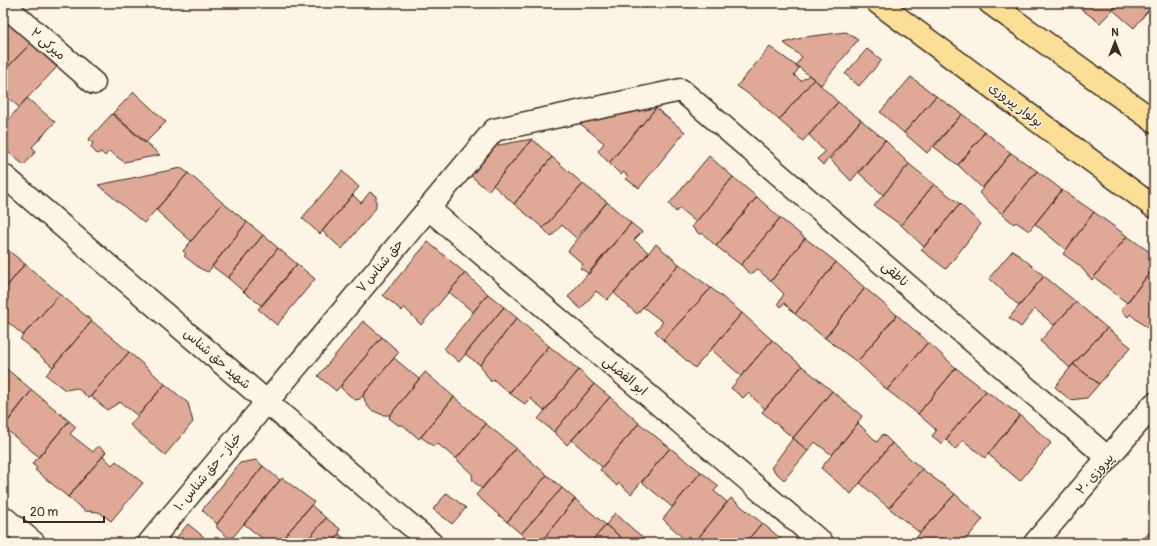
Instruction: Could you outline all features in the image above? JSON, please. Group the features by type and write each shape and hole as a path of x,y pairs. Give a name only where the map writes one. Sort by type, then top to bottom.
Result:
{"main road":[{"name":"بولوار پیروزی","path":"878,3 1154,207"},
{"path":"990,3 1154,121"}],"street":[{"name":"میرکی ۲","path":"3,4 94,83"},
{"name":"ناطقی","path":"494,130 681,90 1108,458"},
{"name":"حق شناس ۷","path":"266,402 494,130"},
{"name":"شهید حق شناس","path":"3,175 431,543"},
{"name":"ابو الفضلی","path":"429,209 822,543"},
{"name":"خباز - حق شناس ۱۰","path":"149,543 266,402"},
{"name":"پیروزی ۲۰","path":"1035,543 1154,404"},
{"path":"3,517 34,543"}],"building":[{"path":"1073,3 1119,3 1100,23"},
{"path":"1119,3 1154,3 1134,28 1113,10"},
{"path":"1154,3 1154,17 1148,12"},
{"path":"5,20 31,43 3,72 3,22"},
{"path":"846,32 858,40 821,85 796,65 802,57 784,43 805,37"},
{"path":"31,43 57,67 19,107 3,94 3,72"},
{"path":"770,47 799,68 794,75 801,81 809,75 814,79 779,120 757,100 737,86"},
{"path":"867,49 882,60 859,86 845,74"},
{"path":"911,77 936,96 904,133 880,112"},
{"path":"814,79 838,102 803,141 779,120"},
{"path":"134,92 166,122 145,143 112,114"},
{"path":"936,96 962,114 927,153 904,133"},
{"path":"27,98 55,122 32,147 36,151 24,165 3,148 3,126"},
{"path":"838,102 861,120 823,165 817,159 825,152 809,135"},
{"path":"646,103 656,108 609,163 598,151 604,143 578,122"},
{"path":"656,108 685,132 639,188 626,179 628,176 623,172 621,175 609,163"},
{"path":"112,114 160,155 124,162 109,151 105,156 101,152 97,154 91,147 93,143 88,140"},
{"path":"962,114 985,132 958,165 934,147"},
{"path":"861,120 885,140 851,181 830,159"},
{"path":"985,132 1011,153 982,188 958,165"},
{"path":"532,139 488,191 468,173 488,147"},
{"path":"532,139 552,157 514,204 493,185"},
{"path":"885,140 909,164 883,195 859,173"},
{"path":"1011,153 1037,171 1002,214 979,193"},
{"path":"709,156 733,177 696,222 679,208 676,212 669,204"},
{"path":"552,157 583,184 543,228 514,204"},
{"path":"909,164 934,184 901,225 874,206"},
{"path":"181,168 188,173 144,223 98,185"},
{"path":"342,171 359,187 320,234 302,218"},
{"path":"1037,171 1062,190 1029,231 1016,222 1014,224 1002,214"},
{"path":"188,173 223,203 191,241 156,210"},
{"path":"733,177 757,197 716,246 702,233 700,235 692,227"},
{"path":"583,184 607,202 576,238 562,225 551,237 543,228"},
{"path":"934,184 960,204 924,247 901,225"},
{"path":"1062,190 1094,212 1066,250 1035,224"},
{"path":"370,192 376,196 376,208 342,249 322,231 353,195 361,203"},
{"path":"757,197 780,218 741,265 716,246"},
{"path":"607,202 631,223 589,274 580,268 583,264 568,251"},
{"path":"223,203 247,222 208,272 201,269 184,256 186,254 183,251"},
{"path":"960,204 981,224 946,269 921,250"},
{"path":"1094,212 1127,236 1092,280 1079,265 1063,254"},
{"path":"780,218 805,238 771,281 757,269 751,275 741,265"},
{"path":"247,222 263,235 228,278 212,266"},
{"path":"631,223 642,232 634,240 649,253 607,300 596,291 581,309 568,297"},
{"path":"263,235 278,248 244,292 228,278"},
{"path":"1127,236 1154,255 1154,267 1127,303 1094,277"},
{"path":"805,238 836,262 795,314 784,303 781,307 778,303 784,294 771,281"},
{"path":"428,242 465,273 421,325 404,307 402,311 383,295"},
{"path":"656,244 679,264 637,314 614,293"},
{"path":"3,246 25,264 3,291"},
{"path":"278,248 297,264 262,306 244,292"},
{"path":"1013,250 1044,276 1019,306 989,278"},
{"path":"836,262 865,288 825,338 795,314"},
{"path":"25,264 60,294 23,335 3,318 3,291"},
{"path":"297,264 315,279 277,325 258,309"},
{"path":"679,264 711,288 663,340 655,331 663,322 643,307"},
{"path":"1154,267 1154,319 1147,328 1130,314 1128,317 1121,310"},
{"path":"465,273 488,294 473,312 449,292"},
{"path":"1044,276 1076,302 1054,325 1035,309 1021,327 1009,318"},
{"path":"711,288 742,313 695,368 663,340"},
{"path":"865,288 897,315 857,362 825,338"},
{"path":"60,294 92,321 53,367 20,339"},
{"path":"488,294 504,307 459,362 444,349"},
{"path":"1076,302 1107,328 1070,368 1040,341"},
{"path":"504,307 517,318 480,365 465,354"},
{"path":"742,313 772,340 741,376 711,349"},
{"path":"897,315 928,342 887,390 857,362"},
{"path":"517,318 549,346 509,393 493,379 491,382 480,365"},
{"path":"92,321 129,352 89,398 77,388 65,390 46,375"},
{"path":"363,321 382,337 336,391 318,376"},
{"path":"1107,328 1131,347 1099,384 1073,364"},
{"path":"382,337 399,352 360,399 355,400 341,388 342,384"},
{"path":"772,340 802,366 765,409 748,393 743,398 731,388"},
{"path":"928,342 956,368 918,414 887,390"},
{"path":"549,346 579,370 544,411 530,398 525,404 509,393"},
{"path":"129,352 165,384 138,416 120,402 107,410 91,396"},
{"path":"394,358 419,379 390,415 383,415 371,410 366,404 363,395"},
{"path":"1073,364 1099,384 1087,398 1070,400 1055,387"},
{"path":"3,366 32,390 3,428"},
{"path":"802,366 832,391 793,438 762,412"},
{"path":"956,368 986,391 942,444 932,436 936,431 935,429 918,414"},
{"path":"579,370 594,384 554,432 538,419"},
{"path":"425,372 454,397 419,439 403,425 398,425 389,418"},
{"path":"165,384 188,403 193,422 165,455 130,425"},
{"path":"594,384 610,397 567,445 554,432"},
{"path":"32,390 69,421 39,457 3,427"},
{"path":"832,391 862,416 832,455 815,442 808,451 793,438"},
{"path":"986,391 1020,415 985,458 963,440 955,450 946,439"},
{"path":"454,397 486,424 456,459 438,444 433,446 421,437"},
{"path":"610,397 639,423 602,467 572,440"},
{"path":"1020,415 1051,443 1020,481 988,454"},
{"path":"69,421 76,427 70,434 93,452 98,446 106,452 68,497 35,470 37,468 32,464"},
{"path":"639,423 670,448 631,494 619,483 617,486 600,470"},
{"path":"858,423 877,442 883,434 892,443 851,494 821,468"},
{"path":"486,424 516,448 482,489 473,481 472,474 456,459"},
{"path":"793,438 808,451 784,480 771,468"},
{"path":"892,443 922,469 889,508 860,483"},
{"path":"516,448 547,475 507,522 476,495"},
{"path":"670,448 701,472 672,507 642,482"},
{"path":"103,456 112,465 116,461 143,483 111,521 99,512 85,511 68,497"},
{"path":"256,460 263,466 217,524 202,510 240,463"},
{"path":"263,466 280,480 233,537 229,538 217,528 217,524"},
{"path":"922,469 955,494 920,533 889,508"},
{"path":"701,472 719,486 714,491 727,502 694,543 688,543 663,519"},
{"path":"547,475 562,488 521,534 507,522"},
{"path":"282,478 314,502 279,543 268,543 244,524"},
{"path":"562,488 575,499 540,543 530,543 521,534"},
{"path":"447,493 466,508 452,524 433,509"},
{"path":"955,494 983,519 963,543 915,543 913,541"},
{"path":"731,498 762,523 745,543 694,543"},
{"path":"575,499 606,525 590,543 540,543"},
{"path":"311,505 326,518 305,543 279,543"},
{"path":"615,513 645,540 643,543 628,543 606,525"},
{"path":"326,518 340,529 339,534 332,543 305,543"},
{"path":"762,523 786,543 745,543"},
{"path":"188,524 205,538 201,543 172,543"},
{"path":"606,525 618,535 628,543 590,543"},
{"path":"1154,527 1154,543 1140,543"},
{"path":"339,534 350,543 332,543"},
{"path":"205,538 211,543 201,543"}]}
